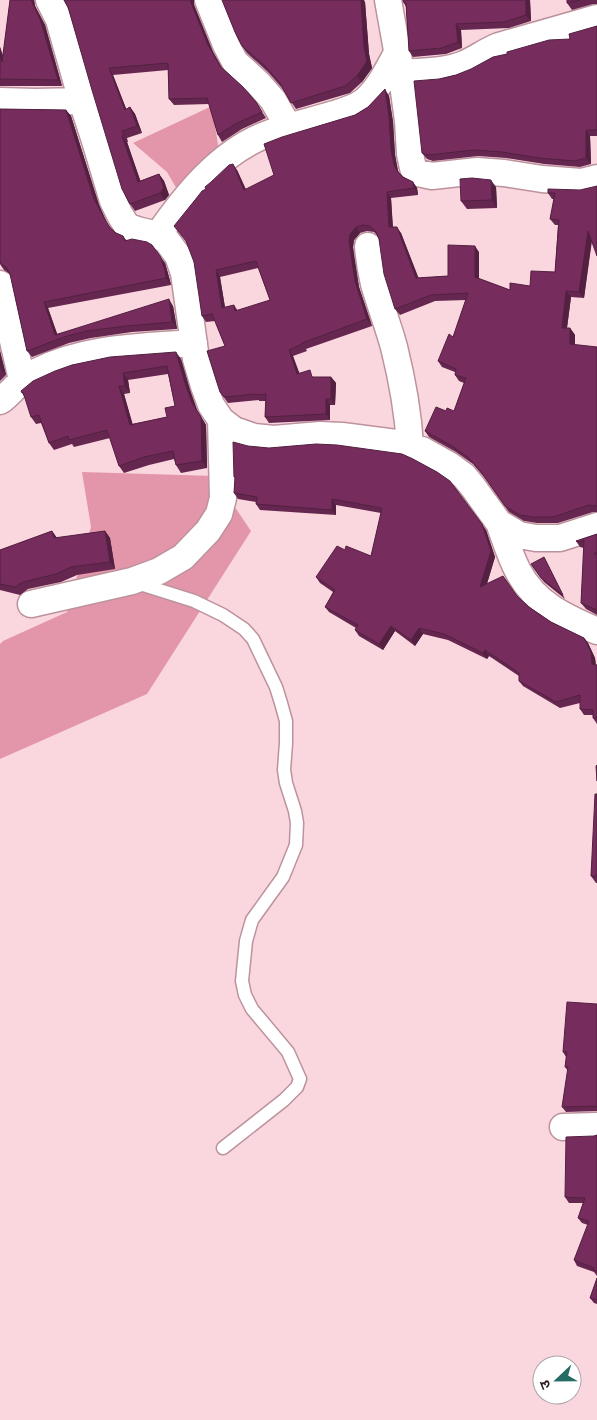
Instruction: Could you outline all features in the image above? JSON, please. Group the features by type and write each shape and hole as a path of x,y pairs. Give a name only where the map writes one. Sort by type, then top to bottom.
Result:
{"street":[{"path":"49,0 59,20 113,201 120,215 127,226 158,235 167,241 178,256 184,273 196,359 211,404 221,420 234,430 264,438 274,439 320,434 342,436 410,446 434,456 464,476 473,487 499,523 517,570 534,594 563,616 597,632"},
{"path":"208,0 235,62 258,82 273,100 289,128"},
{"path":"388,0 400,63 408,121 410,154 413,168 418,173 432,176 477,171 581,182 597,178"},
{"path":"158,235 188,194 228,156 264,135 346,110 362,103 382,79 400,63 448,68 463,64 499,46 597,18"},
{"path":"0,101 82,101"},
{"path":"368,246 374,284 394,346 401,376 407,407 410,446"},
{"path":"0,284 22,380"},
{"path":"0,401 11,393 22,380 56,363 110,350 194,343"},
{"path":"31,604 132,581 159,571 183,557 208,531 219,514 223,498 221,420"},
{"path":"499,523 519,535 536,538 560,538 597,526"},
{"path":"563,1127 597,1126"}],"lane":[{"path":"132,581 194,601 223,615 244,629 253,639 276,688 286,721 284,770 297,823 296,845 283,877 252,920 246,942 242,981 245,995 252,1009 288,1052 300,1078 297,1087 284,1100 223,1148"}],"shaded area":[{"path":"212,106 220,158 178,191 167,172 133,143"},
{"path":"82,472 214,476 251,531 147,694 0,759 0,644 67,612 91,527"}],"building":[{"path":"10,0 31,0 40,19 58,80 0,79 0,55 2,62"},
{"path":"64,0 190,0 208,45 220,66 243,87 262,112 237,123 218,135 207,98 169,99 168,63 109,68 125,110 130,107 137,126 122,131 124,135 122,136 138,182 159,174 164,188 160,193 130,204 122,189 68,7"},
{"path":"222,0 361,0 364,47 367,61 357,76 345,86 291,103 280,83 264,65 242,46"},
{"path":"403,0 526,0 526,15 504,22 456,24 458,42 442,48 409,51 406,3"},
{"path":"567,0 580,0 567,3"},
{"path":"597,26 597,130 586,130 586,158 575,161 474,150 428,155 422,153 414,81 439,79 456,75 493,57 507,54 507,52 549,40 570,39 569,34"},
{"path":"385,89 394,165 403,177 413,182 414,188 387,192 389,227 397,227 416,278 448,276 448,245 475,246 475,277 510,290 510,283 530,286 531,271 555,272 559,220 550,219 555,193 548,193 548,189 580,190 597,186 597,256 588,231 579,292 566,291 562,328 570,328 570,344 597,347 597,506 589,505 553,517 520,515 505,506 469,458 425,431 436,407 446,411 447,408 454,411 466,378 455,375 456,369 438,361 449,334 453,337 468,293 431,295 395,309 384,274 379,239 376,232 370,226 356,227 350,234 349,241 355,281 367,319 302,343 289,350 297,374 310,370 312,377 331,377 331,399 326,399 326,414 265,417 266,394 224,397 220,392 207,351 225,346 212,314 202,316 194,262 186,241 174,226 202,191 206,189 205,187 229,165 233,164 244,190 274,175 264,144 355,115 368,107","holes":["256,261 270,300 235,311 234,305 222,308 216,270"]},
{"path":"0,109 66,110 94,199 110,228 123,236 125,241 132,239 152,245 160,256 165,270 166,278 44,302 55,335 169,299 172,322 86,331 27,351 10,274 6,267 0,263"},
{"path":"460,179 491,180 492,200 461,201"},
{"path":"176,352 192,403 201,417 202,461 176,465 173,451 144,457 119,466 107,430 69,440 68,436 49,443 39,415 31,417 23,392 21,391 33,381 55,371 72,365 110,357","holes":["167,366 175,406 165,408 167,417 130,425 119,386 125,386 123,373"]},
{"path":"233,442 269,448 316,444 337,445 402,454 450,481 482,524 491,551 480,587 503,576 517,596 529,607 551,622 584,638 591,652 592,664 597,665 597,718 593,718 593,710 580,709 580,695 556,702 519,681 519,673 485,650 483,653 444,634 419,628 411,640 391,626 379,644 355,630 358,625 325,607 335,590 316,577 337,546 345,550 346,546 371,556 382,508 332,499 332,510 256,504 257,497 234,493"},
{"path":"52,531 54,538 105,531 110,562 71,567 56,574 23,582 15,587 0,584 0,550"},
{"path":"597,534 597,552 594,554 597,554 597,610 581,603 584,540 576,541"},
{"path":"544,557 563,595 541,578 531,564"},
{"path":"595,794 597,794 597,876 591,876"},
{"path":"567,1002 597,1004 597,1107 562,1107 568,1067 565,1067 567,1052 563,1052"},
{"path":"597,1135 597,1271 574,1260 589,1221 578,1218 585,1198 565,1197 566,1137"},
{"path":"597,1278 597,1300 590,1298"}]}
